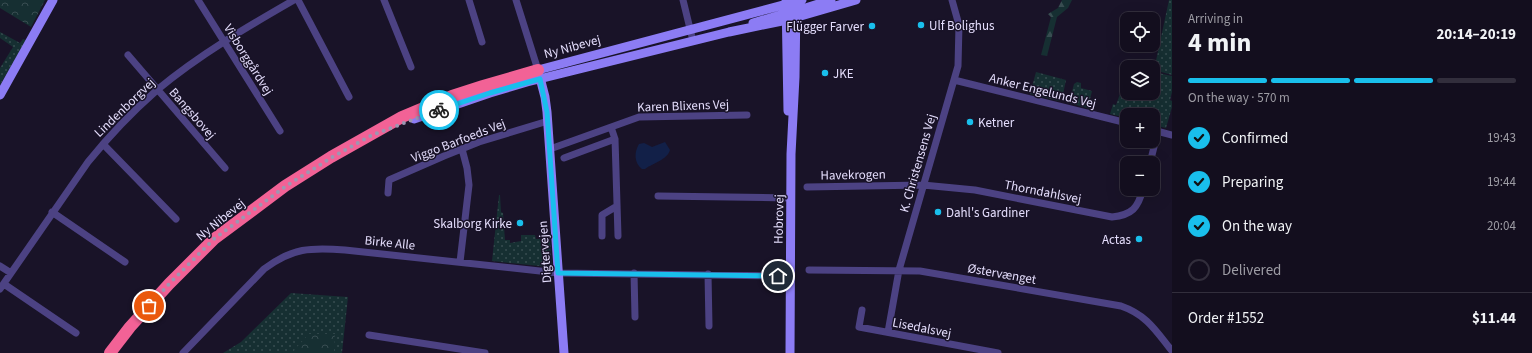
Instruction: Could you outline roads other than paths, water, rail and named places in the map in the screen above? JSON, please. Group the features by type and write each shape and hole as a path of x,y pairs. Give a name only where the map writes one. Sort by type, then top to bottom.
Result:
{"highway":[{"name":"Ny Nibevej","path":"110,353 169,284 214,239 286,186 402,117 437,102 483,86 539,75"},
{"name":"Ny Nibevej","path":"372,135 414,119"}],"main road":[{"path":"0,95 54,0"},
{"path":"792,9 831,0"},
{"path":"792,9 856,0"},
{"name":"Ny Nibevej","path":"539,75 729,32 792,9"},
{"name":"Ny Nibevej","path":"414,119 539,75 690,30 792,9"},
{"name":"Hobrovej","path":"788,353 791,154 795,77 792,46 792,9"},
{"name":"Hobrovej","path":"791,154 788,114 792,9"},
{"name":"Digtervejen","path":"539,75 545,97 548,121 564,353"}],"street":[{"name":"Visborggårdvej","path":"198,0 280,131"},
{"name":"Lindenborgvej","path":"2,286 88,162 135,110 190,65 223,42 294,0"},
{"path":"298,0 349,97"},
{"path":"384,0 411,67"},
{"path":"469,0 482,42"},
{"path":"516,0 539,75"},
{"path":"683,0 693,41"},
{"name":"K. Christensens Vej","path":"888,332 899,270 958,66 959,24 952,0"},
{"name":"Bangsbovej","path":"128,54 225,168"},
{"name":"Anker Engelunds Vej","path":"954,80 1120,122"},
{"name":"Karen Blixens Vej","path":"550,150 639,117 747,115"},
{"name":"Viggo Barfoeds Vej","path":"388,192 389,180 462,149 548,121"},
{"path":"611,127 615,139 618,236"},
{"path":"1160,132 1172,135"},
{"path":"564,158 615,139"},
{"path":"103,144 176,219"},
{"path":"460,262 468,184 467,168 462,149"},
{"name":"Havekrogen","path":"807,187 923,185"},
{"name":"Thorndahlsvej","path":"923,185 975,190 1112,216 1122,216 1135,208 1140,201 1141,196"},
{"path":"658,196 791,198"},
{"path":"602,236 602,215 617,206"},
{"path":"52,212 125,262"},
{"name":"Birke Alle","path":"183,353 264,268 277,259 301,250 323,249 558,273 778,276"},
{"path":"0,266 11,273"},
{"name":"Østervænget","path":"809,270 920,271 1122,306 1143,316 1172,351"},
{"path":"634,273 635,317"},
{"path":"708,274 709,326"},
{"path":"2,286 76,332"},
{"name":"Lisedalsvej","path":"862,310 859,327 998,353"},
{"path":"369,336 485,353"}],"water":[{"path":"665,142 670,150 666,156 645,169 639,167 636,161 636,150 639,144 644,143 652,147"}],"place":[{"name":"Ulf Bolighus","path":"921,25"},
{"name":"Flügger Farver","path":"872,26"},
{"name":"JKE","path":"825,73"},
{"name":"Ketner","path":"970,122"},
{"name":"Dahl's Gardiner","path":"938,212"},
{"name":"Skalborg Kirke","path":"520,223"},
{"name":"Actas","path":"1139,239"}]}
